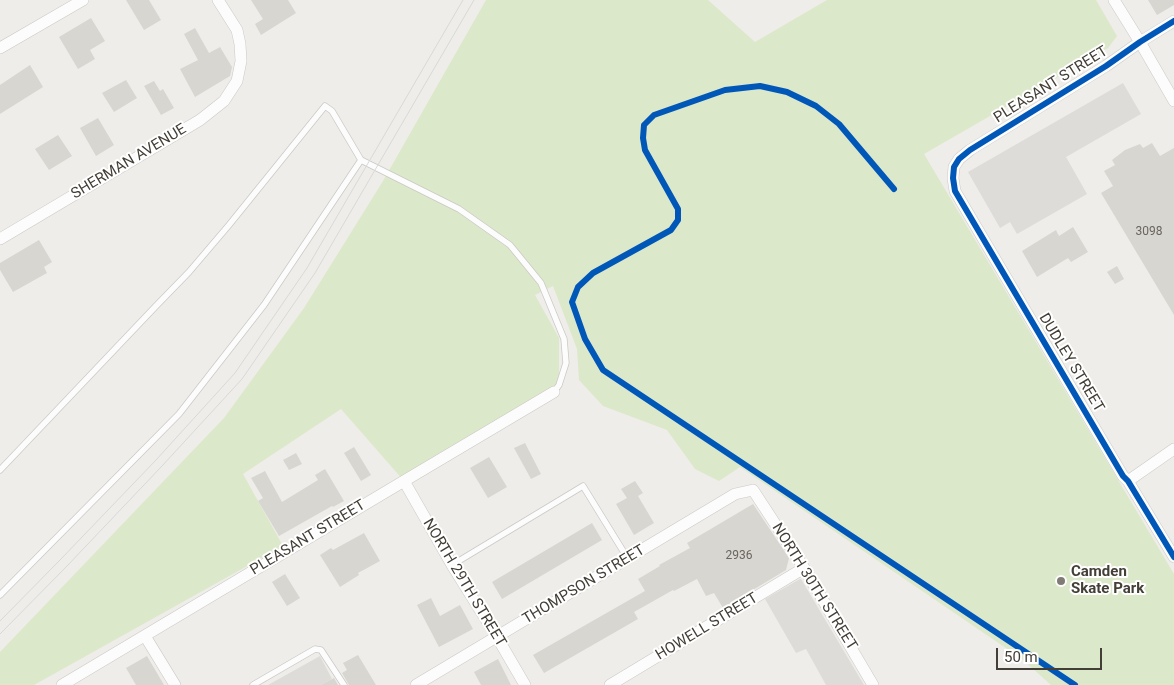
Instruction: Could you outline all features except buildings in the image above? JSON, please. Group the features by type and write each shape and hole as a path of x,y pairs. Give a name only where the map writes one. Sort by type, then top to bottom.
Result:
{"street":[{"path":"0,48 83,0"},
{"name":"SHERMAN AVENUE","path":"0,239 200,120 224,101 237,81 241,60 237,30 218,0"},
{"path":"1114,0 1174,101"},
{"name":"PLEASANT STREET","path":"953,178 954,167 959,159 970,150 1106,66 1174,21"},
{"name":"DUDLEY STREET","path":"953,178 955,191 1118,468 1174,557"},
{"name":"PLEASANT STREET","path":"62,685 554,392"},
{"path":"1128,482 1174,449"},
{"name":"NORTH 29TH STREET","path":"404,480 452,565 525,685"},
{"name":"THOMPSON STREET","path":"416,685 735,494 753,490"},
{"name":"NORTH 30TH STREET","path":"753,490 804,568 873,685"},
{"name":"HOWELL STREET","path":"610,685 804,568"},
{"path":"145,636 175,685"}],"lane":[{"path":"0,470 189,272 325,106 332,110 361,160 460,209 510,245 541,283 564,339 566,363 559,385 554,392"},
{"path":"0,595 179,414 264,305 361,160"},
{"path":"452,565 583,486 628,559"},
{"path":"253,685 315,650 321,650 344,685"}],"green space":[{"path":"486,0 708,0 755,42 827,0 1096,0 1117,36 1108,48 924,154 1174,574 1174,685 1051,685 1022,659 740,467 719,481 695,469 667,430 603,406 579,380 577,349 553,286 535,295 559,338 559,385 404,481 341,409 243,474 283,546 34,685 0,685 0,652 224,418 304,308 383,181"}],"shaded area":[{"path":"1123,83 1141,114 1066,157 1087,194 1017,234 1010,222 1000,228 968,172"},
{"path":"800,579 864,685 826,685 806,649 796,653 765,599"},
{"path":"320,656 332,679 321,685 268,685"}],"tram line":[{"path":"0,621 156,460 235,373 307,268 463,0"},
{"path":"0,634 162,466 242,379 315,273 474,0"}],"cycle path":[{"path":"1174,21 1106,66 970,150 959,159 954,167 953,178 955,191 1123,476 1128,481 1174,557"},
{"path":"894,189 839,124 816,106 787,92 760,86 725,90 654,115 644,125 643,138 645,150 678,209 678,220 671,230 593,273 578,287 572,302 585,339 603,370 1075,685"}],"place":[{"name":"Camden Skate Park","path":"1061,581"}]}
